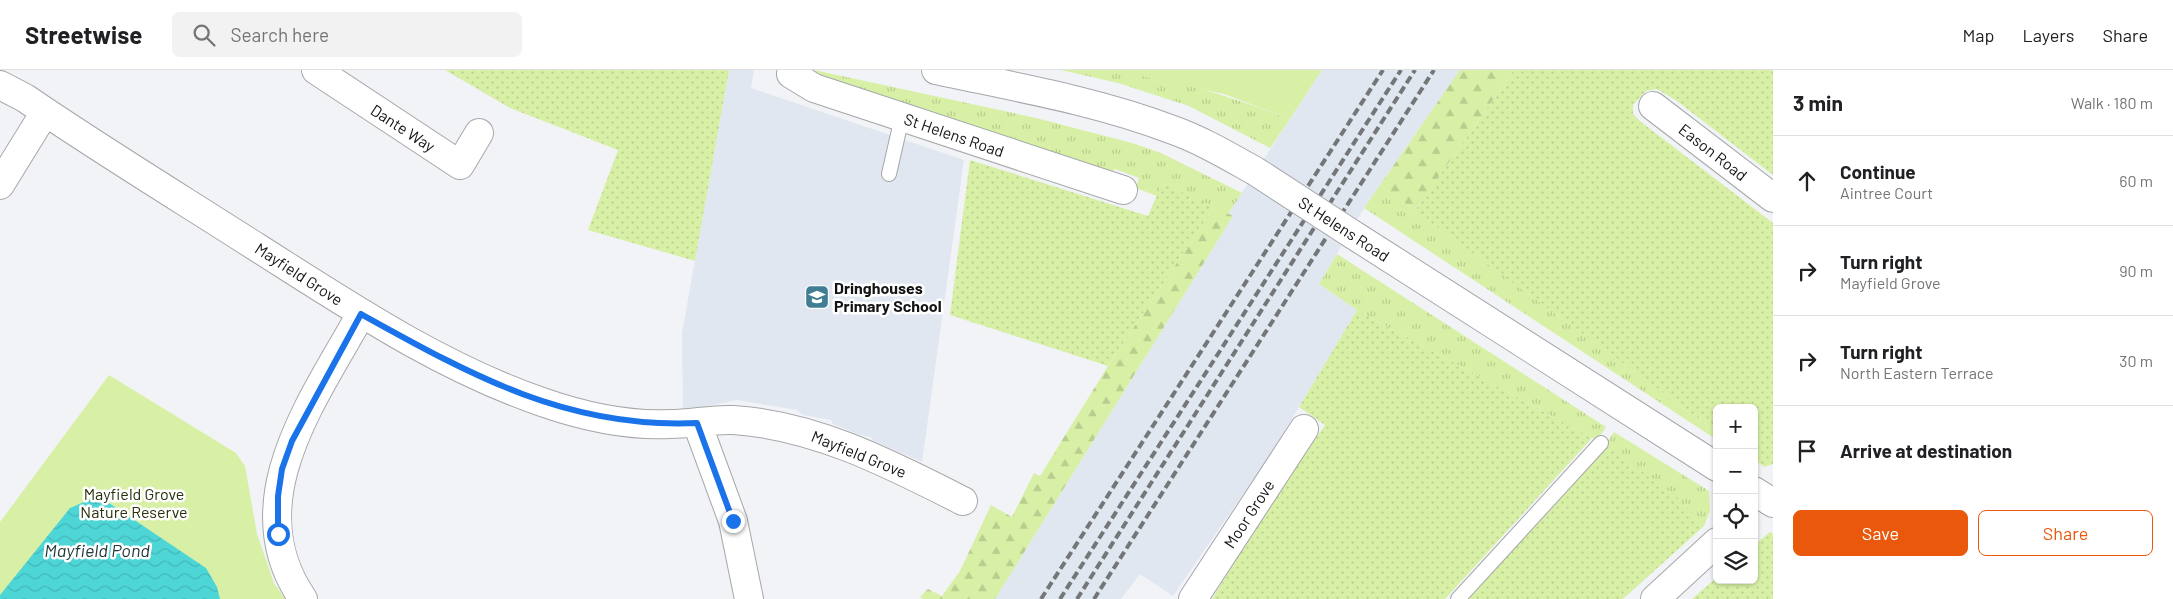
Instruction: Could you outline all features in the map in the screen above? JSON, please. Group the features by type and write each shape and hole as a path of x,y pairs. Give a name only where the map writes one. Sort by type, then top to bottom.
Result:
{"street":[{"name":"Dante Way","path":"316,70 460,165 479,133"},
{"name":"St Helens Road","path":"793,70 791,74 814,88 1123,190"},
{"name":"St Helens Road","path":"936,70 1068,98 1175,130 1255,171 1713,464"},
{"name":"Mayfield Grove","path":"0,85 361,314 492,383 542,402 583,414 639,423 697,423 731,420 807,433 838,442 963,501"},
{"name":"Eason Road","path":"1653,106 1773,198"},
{"path":"0,185 45,112"},
{"path":"303,599 284,562 278,534 278,496 282,469 292,441 361,314"},
{"path":"697,423 733,521 750,599"},
{"name":"Moor Grove","path":"1193,599 1304,429"},
{"path":"1655,599 1713,546"}],"lane":[{"path":"889,174 902,117"},
{"path":"1458,599 1601,442"}],"shaded area":[{"name":"Dringhouses Primary School","path":"729,70 754,70 751,88 964,160 922,462 874,441 871,437 860,435 833,424 831,420 803,415 797,410 737,400 683,411 682,333"},
{"path":"1322,70 1460,70 1364,208 1319,284 1357,310 1272,452 1173,596 1140,574 1121,599 995,599 1233,216 1228,214"}],"green space":[{"path":"445,70 729,70 695,261 588,230 618,150 510,108"},
{"path":"814,70 1036,118 1132,143 1161,153 1242,193 1228,214 1162,183 1157,196 1136,188 1139,178 1115,169 1109,174 816,75"},
{"path":"1061,70 1115,70 1160,78 1226,96 1290,119 1270,148 1189,106 1118,83"},
{"path":"1114,70 1322,70 1290,119 1224,94"},
{"path":"1460,70 1514,70 1415,211 1380,185"},
{"path":"1514,70 1773,70 1773,175 1677,101 1657,89 1646,91 1633,105 1633,114 1773,223 1773,464 1764,467 1758,462 1758,404 1713,404 1713,429 1415,211"},
{"path":"970,160 1148,216 1162,183 1214,207 1108,366 950,315"},
{"path":"1380,185 1713,429 1713,437 1364,208"},
{"path":"1214,207 1233,216 995,599 923,599 920,597 928,589 942,596 960,571 991,505 1012,517 1034,473 1040,476 1108,366"},
{"path":"1337,254 1606,427 1597,440 1592,438 1357,310 1319,284"},
{"path":"1357,310 1592,438 1445,599 1212,599 1262,516 1325,425 1299,407"},
{"name":"Mayfield Grove Nature Reserve","path":"109,375 236,453 245,466 257,534 274,583 285,599 0,599 0,522"},
{"path":"1614,432 1709,491 1710,511 1704,526 1605,445"},
{"path":"1605,445 1676,496 1704,526 1623,599 1465,599"},
{"path":"1770,532 1773,534 1773,599 1692,599 1713,581 1713,584 1758,584 1758,542"}],"water":[{"name":"Mayfield Pond","path":"91,499 109,503 206,568 217,587 220,599 0,599 0,595 70,508"}],"railway":[{"path":"1041,599 1383,70"},
{"path":"1060,599 1401,70"},
{"path":"1077,599 1415,70"},
{"path":"1094,599 1434,70"}],"place":[{"name":"Dringhouses Primary School","path":"817,297"}],"route":[{"path":"278,534 278,496 282,469 292,441 361,314 492,383 542,402 583,414 639,423 667,425 697,423 733,521"}]}
